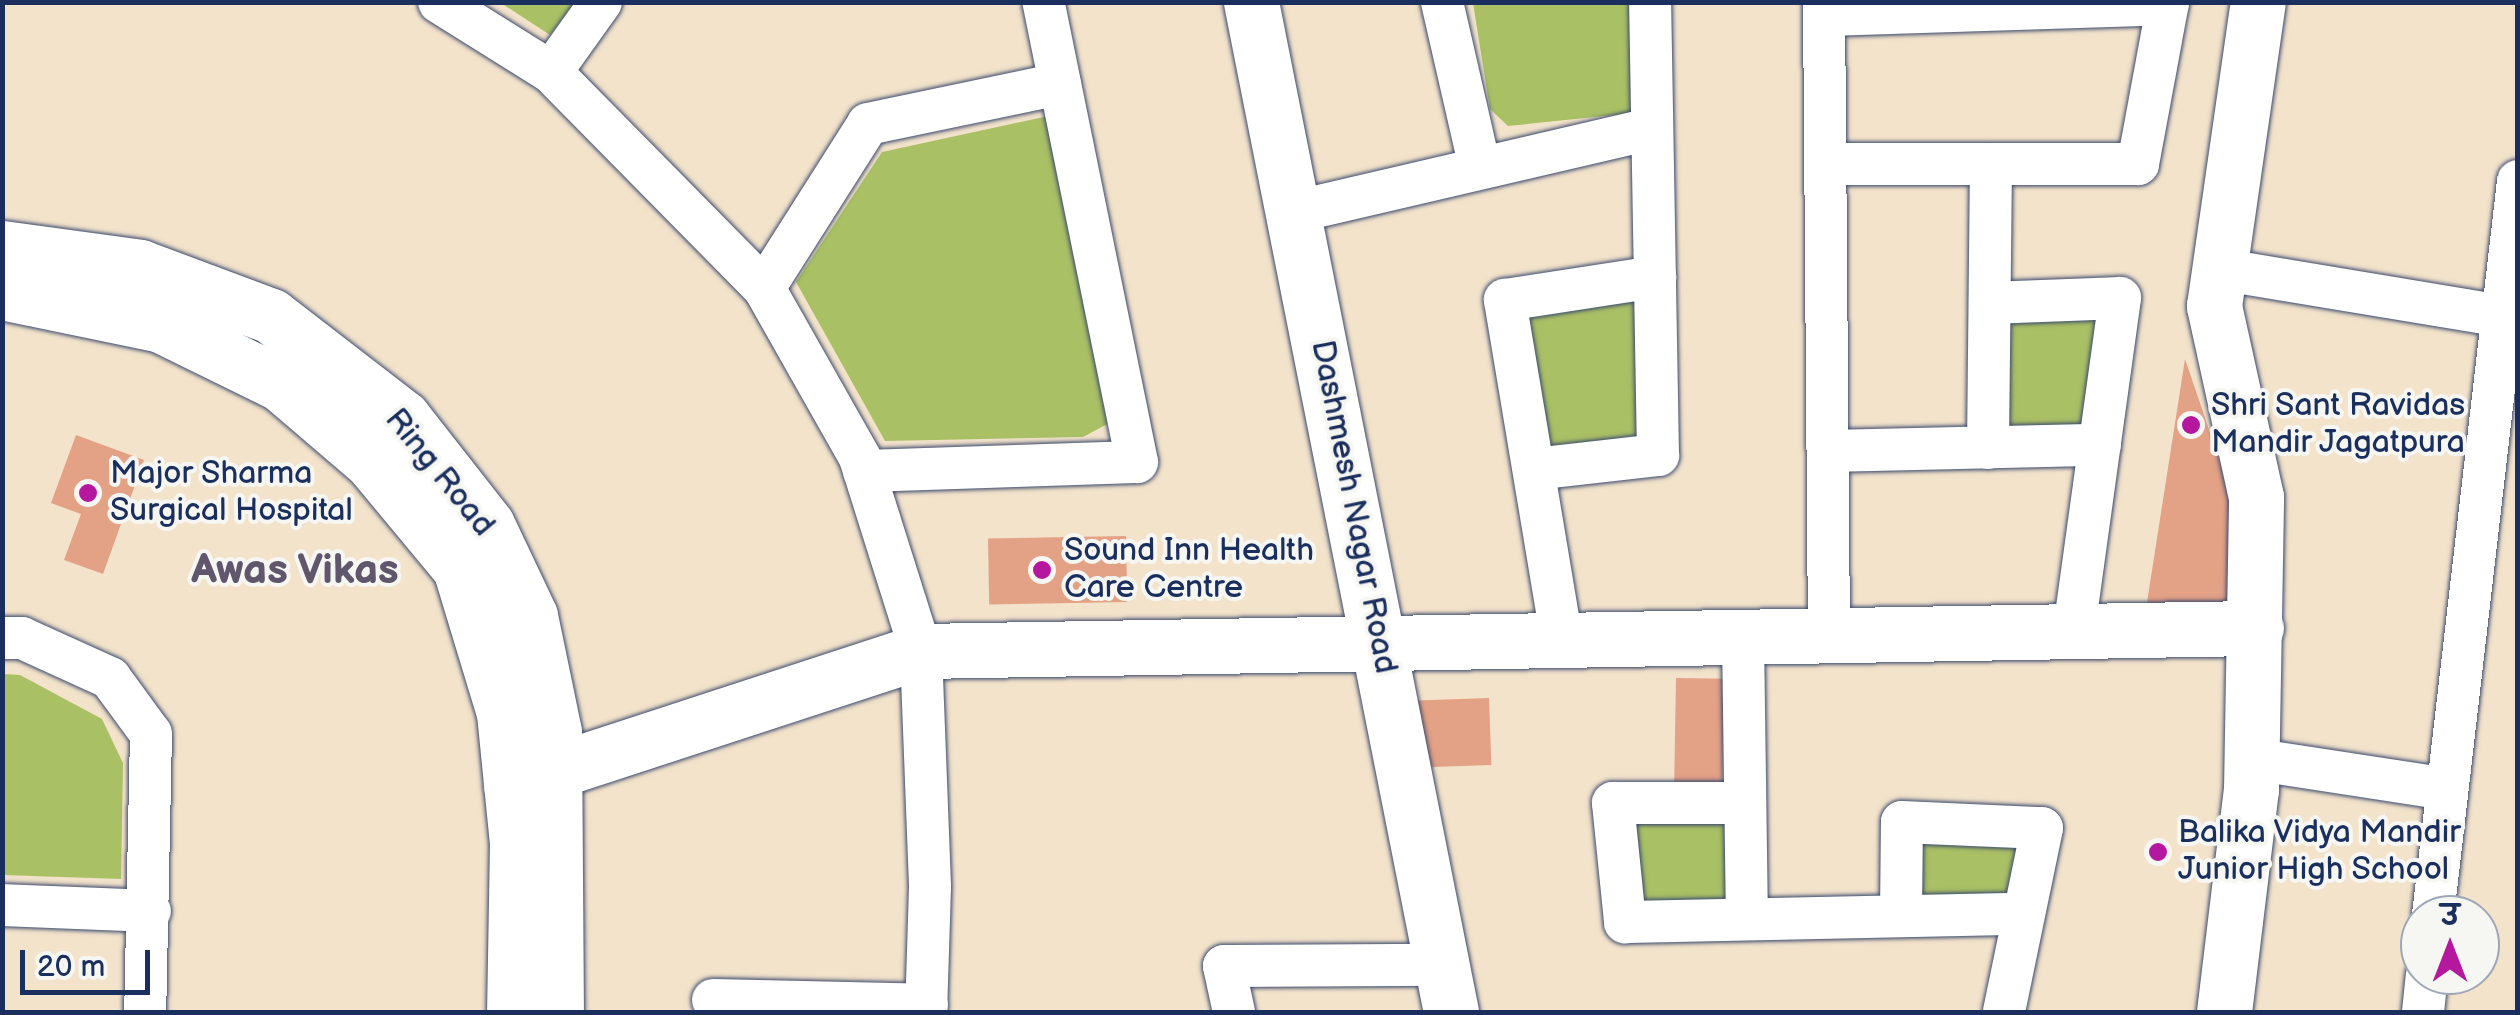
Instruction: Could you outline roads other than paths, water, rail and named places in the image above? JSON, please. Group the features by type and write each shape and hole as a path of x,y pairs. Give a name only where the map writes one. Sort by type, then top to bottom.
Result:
{"street":[{"path":"439,2 551,72 764,288 864,471 921,651 930,887 926,1009 713,1000"},
{"path":"551,72 602,2"},
{"path":"864,471 1138,462 1043,2"},
{"name":"Dashmesh Nagar Road","path":"1252,2 1447,989"},
{"path":"1442,2 1480,168"},
{"path":"1534,469 1658,455 1650,2"},
{"path":"2224,1012 2251,759 2256,497 2214,306 2258,2"},
{"path":"1826,164 2138,164 2168,3 1824,9 1829,636"},
{"path":"764,288 868,124 1060,84"},
{"path":"1294,212 1652,128"},
{"path":"1988,448 1991,164"},
{"path":"2435,895 2508,305 2518,182"},
{"name":"Ring Road","path":"2,248 140,266 270,316 403,418 487,525 530,616 534,779 556,1012"},
{"path":"2218,269 2508,305"},
{"path":"1562,641 1505,300 1655,277"},
{"name":"Ring Road","path":"2,292 161,325 281,384 372,462 460,568 504,713 534,779 517,843 514,1012"},
{"path":"1990,303 2120,298 2074,630"},
{"path":"1828,452 2100,445"},
{"path":"534,779 921,651 2256,628"},
{"path":"1743,637 1747,915"},
{"path":"2,638 22,638 110,678 150,734 150,911 145,1012"},
{"path":"2251,759 2447,790"},
{"path":"1745,803 1613,803 1624,922 1747,915 2023,914"},
{"path":"1901,914 1902,822 2042,828 2004,1012"},
{"path":"2,905 150,911"},
{"path":"1234,1012 1224,966 1447,989"}],"place":[{"name":"Shri Sant Ravidas Mandir Jagatpura","path":"2191,425"},
{"name":"Major Sharma Surgical Hospital","path":"88,493"},
{"name":"Sound Inn Health Care Centre","path":"1042,570"},
{"name":"Balika Vidya Mandir Junior High School","path":"2158,852"}],"district":[{"name":"Awas Vikas","path":"295,571"}]}
